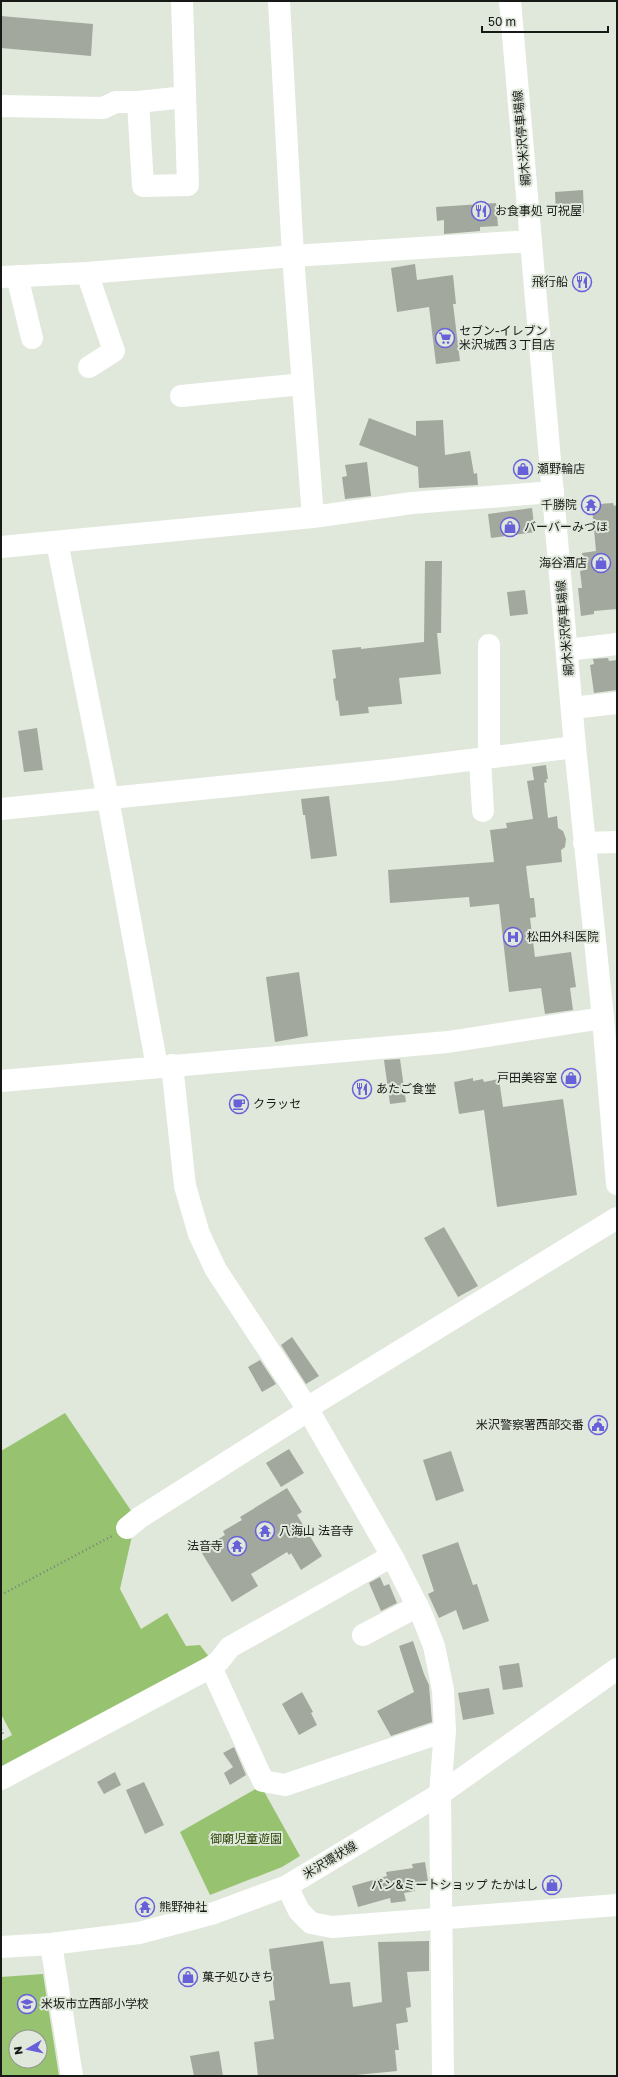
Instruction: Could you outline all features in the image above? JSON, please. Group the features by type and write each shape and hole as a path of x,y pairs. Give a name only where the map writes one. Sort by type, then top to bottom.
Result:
{"street":[{"path":"138,102 143,186 188,184 182,1"},
{"path":"279,1 293,256 314,517"},
{"name":"綱木米沢停車場線","path":"510,1 575,747 584,843 604,1018 617,1184"},
{"path":"1,106 103,108 116,102 138,102 185,98"},
{"path":"32,338 9,277 87,273 293,256 531,241"},
{"path":"87,273 114,351 89,367"},
{"path":"181,396 304,384"},
{"path":"1,547 314,517 412,503 553,492"},
{"path":"57,542 108,799 165,1066 185,1186 199,1234 216,1270 307,1408 392,1556 418,1606 434,1646 443,1690 444,1731 440,1794 444,2076"},
{"path":"567,650 617,644"},
{"path":"483,811 488,645"},
{"path":"572,708 617,703"},
{"path":"1,809 389,770 575,747"},
{"path":"584,843 617,842"},
{"path":"1,1080 448,1042 604,1018"},
{"path":"127,1528 298,1417 307,1408 617,1218"},
{"path":"1,1779 210,1667 219,1661 230,1647 392,1556"},
{"path":"363,1635 418,1606"},
{"path":"210,1667 263,1781 285,1785 444,1731"},
{"name":"米沢環状線","path":"1,1947 51,1944 139,1933 214,1913 287,1886 440,1794 617,1669"},
{"path":"287,1886 298,1911 311,1923 332,1927 617,1905"},
{"path":"51,1944 72,2076"}],"path":[{"path":"1,1595 127,1528"},
{"path":"1,1729 3,1734"}],"green space":[{"path":"65,1413 136,1518 120,1589 141,1629 167,1613 186,1646 200,1645 212,1661 1,1775 1,1741 12,1735 1,1714 1,1451"},
{"name":"御廟児童遊園","path":"261,1786 300,1856 282,1867 210,1895 180,1832"},
{"name":"米坂市立西部小学校","path":"43,1974 59,2076 1,2076 1,1977"}],"building":[{"path":"1,16 93,24 91,56 1,48"},
{"path":"583,190 584,213 556,215 555,192"},
{"path":"496,203 498,226 480,227 480,231 444,234 444,220 437,221 436,207"},
{"path":"415,264 417,280 453,275 456,304 453,304 460,361 436,364 429,307 397,312 391,268"},
{"path":"369,418 416,436 416,421 443,420 445,455 470,451 474,474 477,473 478,485 419,488 418,467 359,445"},
{"path":"367,462 371,496 345,499 342,477 347,476 345,465"},
{"path":"613,503 614,506 617,505 617,609 594,611 594,614 581,616 578,588 582,588 580,571 584,570 582,553 596,551 592,508 600,507 599,504"},
{"path":"532,508 535,532 491,538 488,514"},
{"path":"425,561 442,561 441,633 437,633 441,674 399,678 402,704 368,707 369,713 340,716 333,679 336,678 332,650 361,647 361,649 424,642"},
{"path":"525,590 528,614 510,616 507,592"},
{"path":"608,658 609,661 617,660 617,690 594,693 590,665 594,664 593,659"},
{"path":"37,728 43,770 24,772 18,731"},
{"path":"546,765 548,779 546,779 547,782 544,783 548,818 557,816 558,828 563,831 566,839 565,847 561,850 562,862 526,866 530,898 534,898 536,917 530,918 535,957 571,952 576,987 570,988 573,1010 545,1014 541,988 509,992 499,904 470,907 469,897 390,903 388,870 494,862 490,830 507,828 506,823 533,819 527,781 534,780 532,767"},
{"path":"329,796 337,856 311,859 305,815 303,815 301,799"},
{"path":"299,972 308,1036 275,1042 266,977"},
{"path":"400,1059 406,1102 390,1104 384,1060"},
{"path":"473,1078 473,1081 483,1079 484,1082 499,1079 503,1107 563,1099 577,1195 497,1207 484,1110 459,1114 454,1082"},
{"path":"444,1227 478,1286 458,1297 424,1238"},
{"path":"292,1337 319,1376 306,1384 281,1345"},
{"path":"260,1360 276,1384 262,1392 248,1367"},
{"path":"289,1449 304,1473 281,1487 266,1463"},
{"path":"451,1451 464,1491 436,1501 423,1460"},
{"name":"法音寺","path":"287,1488 302,1512 297,1515 322,1556 301,1570 291,1553 289,1555 287,1552 251,1574 258,1586 232,1602 200,1550 225,1535 223,1531 242,1520 240,1517"},
{"path":"458,1542 473,1585 477,1584 489,1621 463,1630 456,1610 439,1618 428,1594 434,1591 422,1555"},
{"path":"380,1577 384,1586 389,1584 397,1603 381,1611 369,1583"},
{"path":"413,1641 429,1685 432,1722 391,1736 377,1711 414,1692 399,1646"},
{"path":"519,1663 523,1687 503,1690 499,1666"},
{"path":"489,1688 494,1714 463,1720 458,1693"},
{"path":"302,1692 313,1712 311,1713 317,1725 299,1735 282,1704"},
{"path":"234,1747 246,1775 230,1785 224,1773 233,1767 223,1753"},
{"path":"115,1772 121,1785 104,1794 97,1782"},
{"path":"144,1782 164,1825 145,1834 126,1790"},
{"path":"425,1862 428,1881 414,1883 415,1891 404,1893 406,1901 391,1903 390,1898 358,1907 352,1886 387,1876 386,1872 413,1868 412,1864"},
{"path":"323,1941 330,1984 350,1982 353,2007 382,2002 378,1942 429,1941 429,1971 407,1972 411,2007 406,2008 408,2022 396,2024 399,2050 395,2050 397,2071 346,2076 258,2076 254,2042 274,2039 269,2001 275,2000 269,1949"},
{"path":"219,2051 223,2076 194,2076 190,2056"}],"place":[{"name":"お食事処 可祝屋","path":"481,211"},
{"name":"飛行船","path":"582,282"},
{"name":"セブン-イレブン 米沢城西３丁目店","path":"445,338"},
{"name":"瀬野輪店","path":"523,469"},
{"name":"千勝院","path":"591,505"},
{"name":"バーバーみづほ","path":"510,527"},
{"name":"海谷酒店","path":"601,563"},
{"name":"松田外科医院","path":"513,937"},
{"name":"戸田美容室","path":"571,1078"},
{"name":"あたご食堂","path":"362,1089"},
{"name":"クラッセ","path":"239,1104"},
{"name":"米沢警察署西部交番","path":"598,1425"},
{"name":"八海山 法音寺","path":"265,1531"},
{"name":"法音寺","path":"237,1546"},
{"name":"パン&ミートショップ たかはし","path":"552,1885"},
{"name":"熊野神社","path":"145,1907"},
{"name":"菓子処ひきち","path":"188,1977"},
{"name":"米坂市立西部小学校","path":"27,2004"}]}
